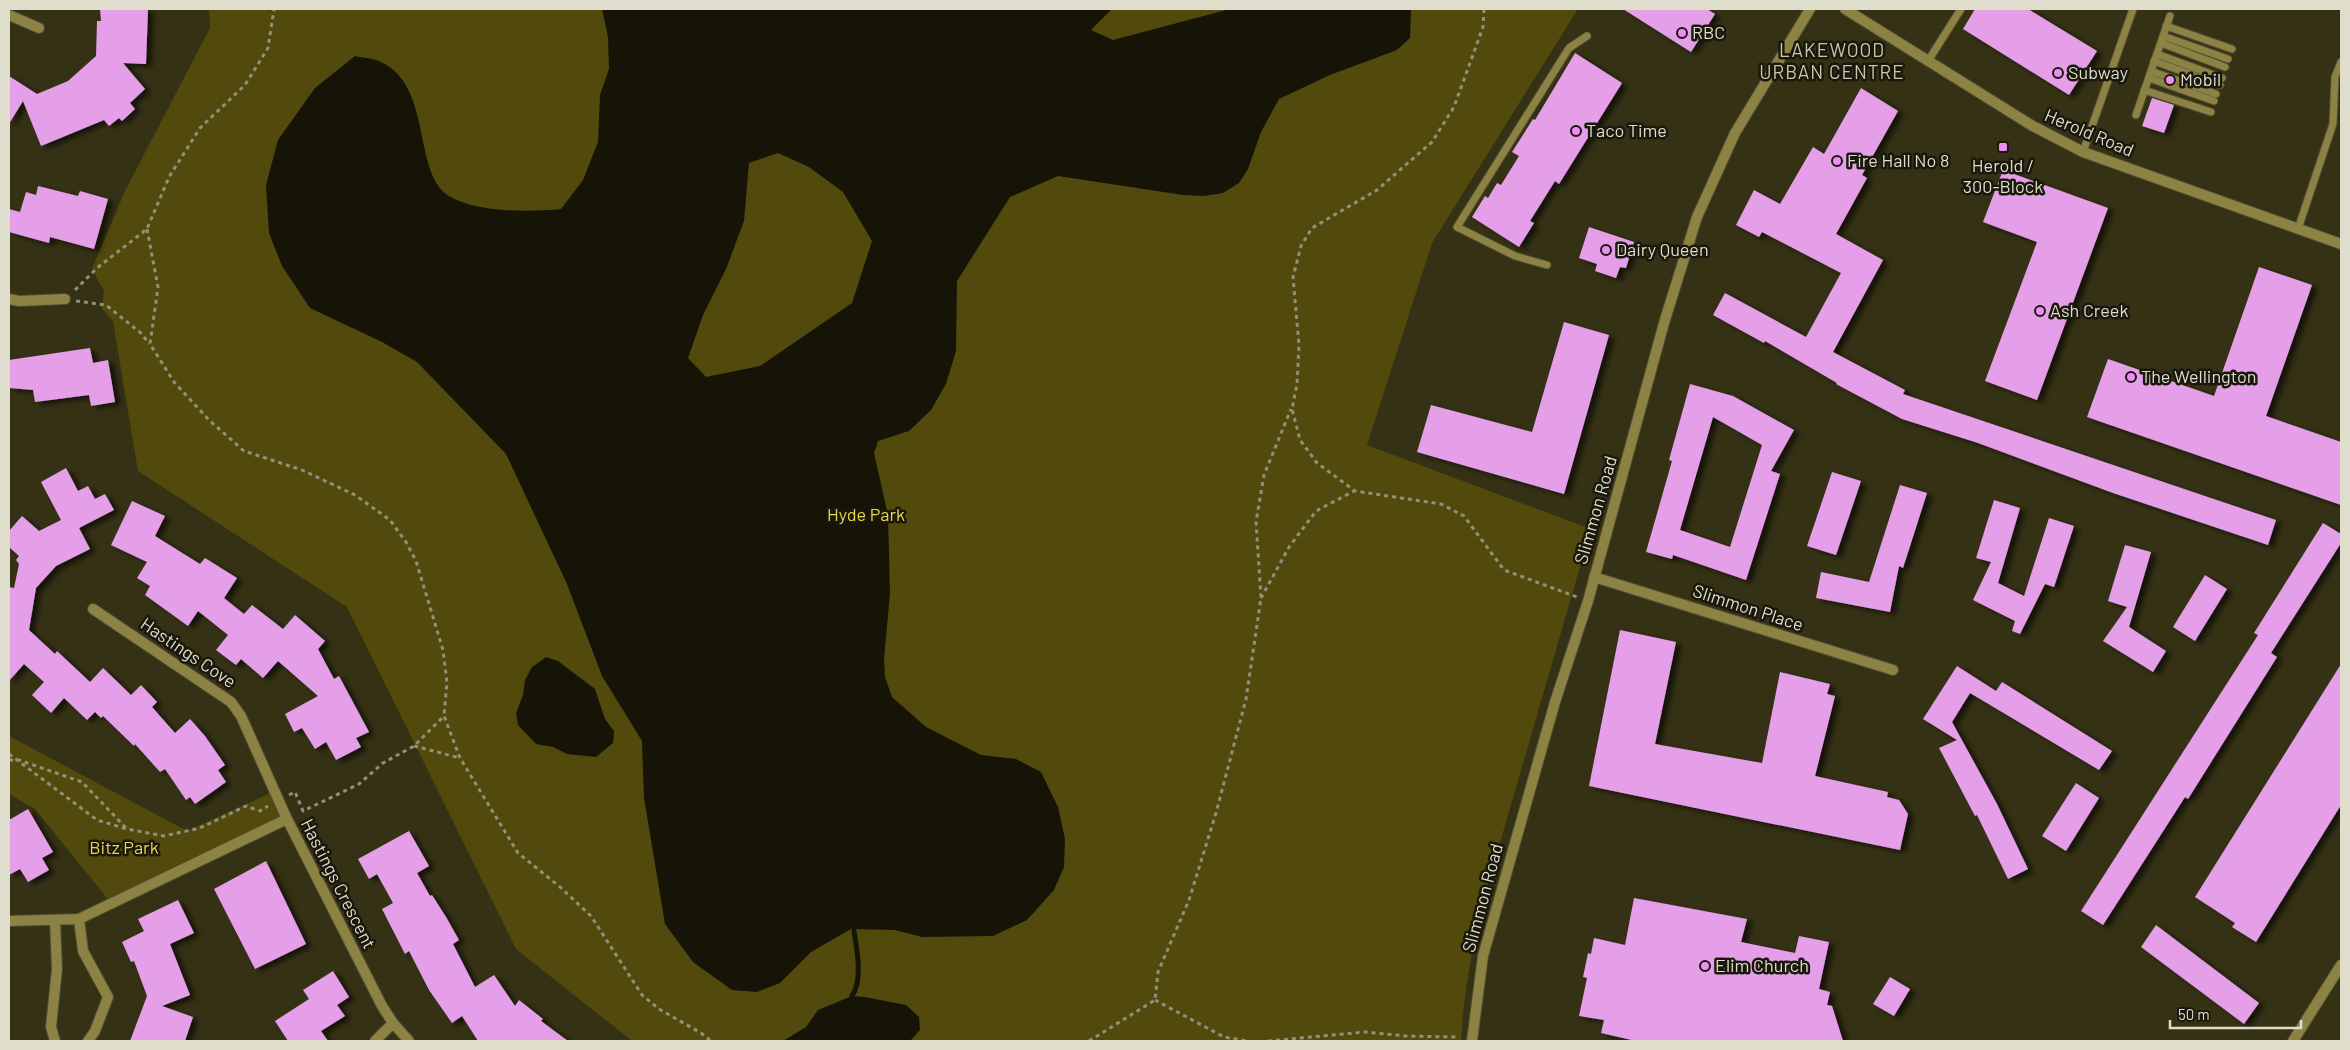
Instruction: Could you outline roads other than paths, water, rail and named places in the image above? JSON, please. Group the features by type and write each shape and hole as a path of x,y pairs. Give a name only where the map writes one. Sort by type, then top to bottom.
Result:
{"street":[{"name":"Slimmon Road","path":"1472,1041 1483,956 1555,702 1588,601 1664,323 1698,217 1713,178 1735,133 1810,9"},
{"name":"Herold Road","path":"1845,9 2031,126 2083,152 2341,244"},
{"path":"9,15 39,28"},
{"path":"9,299 19,301 64,299"},
{"name":"Slimmon Place","path":"1594,577 1893,670"},
{"name":"Hastings Cove","path":"93,609 231,702 241,716 287,819"},
{"name":"Hastings Crescent","path":"9,921 79,919 287,819 382,1006 393,1023 409,1041"},
{"path":"79,919 83,951 108,998 95,1031 88,1041"},
{"path":"54,1041 51,1027 57,969 55,921"},
{"path":"2294,1041 2341,965"},
{"path":"375,1041 393,1023"}],"lane":[{"path":"1928,61 1961,9"},
{"path":"2083,152 2133,9"},
{"path":"2136,114 2170,16"},
{"path":"2166,26 2232,49"},
{"path":"1547,265 1515,256 1456,227 1569,48 1587,36"},
{"path":"2162,40 2228,59"},
{"path":"2162,40 2225,68"},
{"path":"2156,58 2221,82"},
{"path":"2298,229 2333,124 2335,77 2341,62"},
{"path":"2150,75 2215,98"},
{"path":"2144,90 2210,112"}],"waterway":[{"path":"852,996 858,973 858,956 854,931"}],"place":[{"name":"RBC","path":"1682,33"},
{"name":"Subway","path":"2058,73"},
{"name":"Mobil","path":"2170,80"},
{"name":"Taco Time","path":"1576,131"},
{"name":"Herold / 300-Block","path":"2003,147"},
{"name":"Fire Hall No 8","path":"1837,161"},
{"name":"Dairy Queen","path":"1606,250"},
{"name":"Ash Creek","path":"2040,311"},
{"name":"The Wellington","path":"2131,377"},
{"name":"Elim Church","path":"1705,966"}],"district":[{"name":"LAKEWOOD URBAN CENTRE","path":"1832,61"}],"park label":[{"name":"Hyde Park","path":"866,515"},
{"name":"Bitz Park","path":"124,848"}]}
